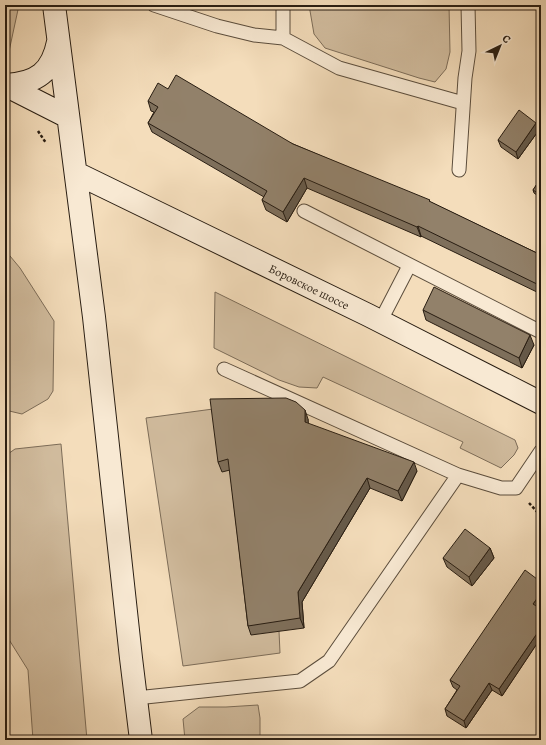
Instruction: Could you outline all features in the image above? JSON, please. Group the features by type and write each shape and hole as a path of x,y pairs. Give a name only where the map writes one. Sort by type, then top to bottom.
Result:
{"main road":[{"path":"54,5 94,317 141,740"},
{"path":"6,85 18,84 42,73 50,66 55,56 59,41"},
{"path":"6,85 68,117"},
{"name":"Боровское шоссе","path":"76,173 380,322 541,403"}],"lane":[{"path":"154,5 232,30 254,35 283,38 339,68 463,103"},
{"path":"283,5 283,38"},
{"path":"459,170 465,78 469,51 468,5"},
{"path":"304,212 541,332"},
{"path":"380,322 409,266"},
{"path":"224,369 458,475 501,488 516,488 541,451"},
{"path":"136,698 300,681 329,661 458,475"}],"shaded area":[{"path":"5,5 19,5 8,56 5,55"},
{"path":"309,5 449,5 450,52 446,69 435,82 325,48 314,34"},
{"path":"5,250 20,268 54,321 53,391 48,399 22,414 5,410"},
{"path":"215,292 515,440 518,448 514,455 501,468 460,448 463,442 323,377 317,388 299,387 279,380 214,348"},
{"path":"213,409 222,471 232,469 279,631 280,653 183,666 146,418"},
{"path":"61,444 87,740 33,740 28,670 8,638 5,595 5,456 15,449"},
{"path":"258,705 260,718 260,740 185,740 183,719 199,707"}],"building":[{"path":"176,75 293,144 430,200 429,201 541,255 541,286 418,226 417,227 304,178 283,212 262,200 267,191 148,123 158,107 148,101 158,83 168,89"},
{"path":"519,110 536,123 516,152 498,140"},
{"path":"541,178 541,195 533,190"},
{"path":"434,287 530,335 519,358 423,310"},
{"path":"286,398 296,402 305,410 305,422 414,462 398,491 367,478 298,592 300,618 248,626 228,459 218,462 210,399"},
{"path":"465,529 490,548 469,577 443,558"},
{"path":"525,570 541,582 541,593 533,604 541,609 541,633 540,634 538,632 499,689 489,683 464,721 445,709 460,686 450,680"}]}
